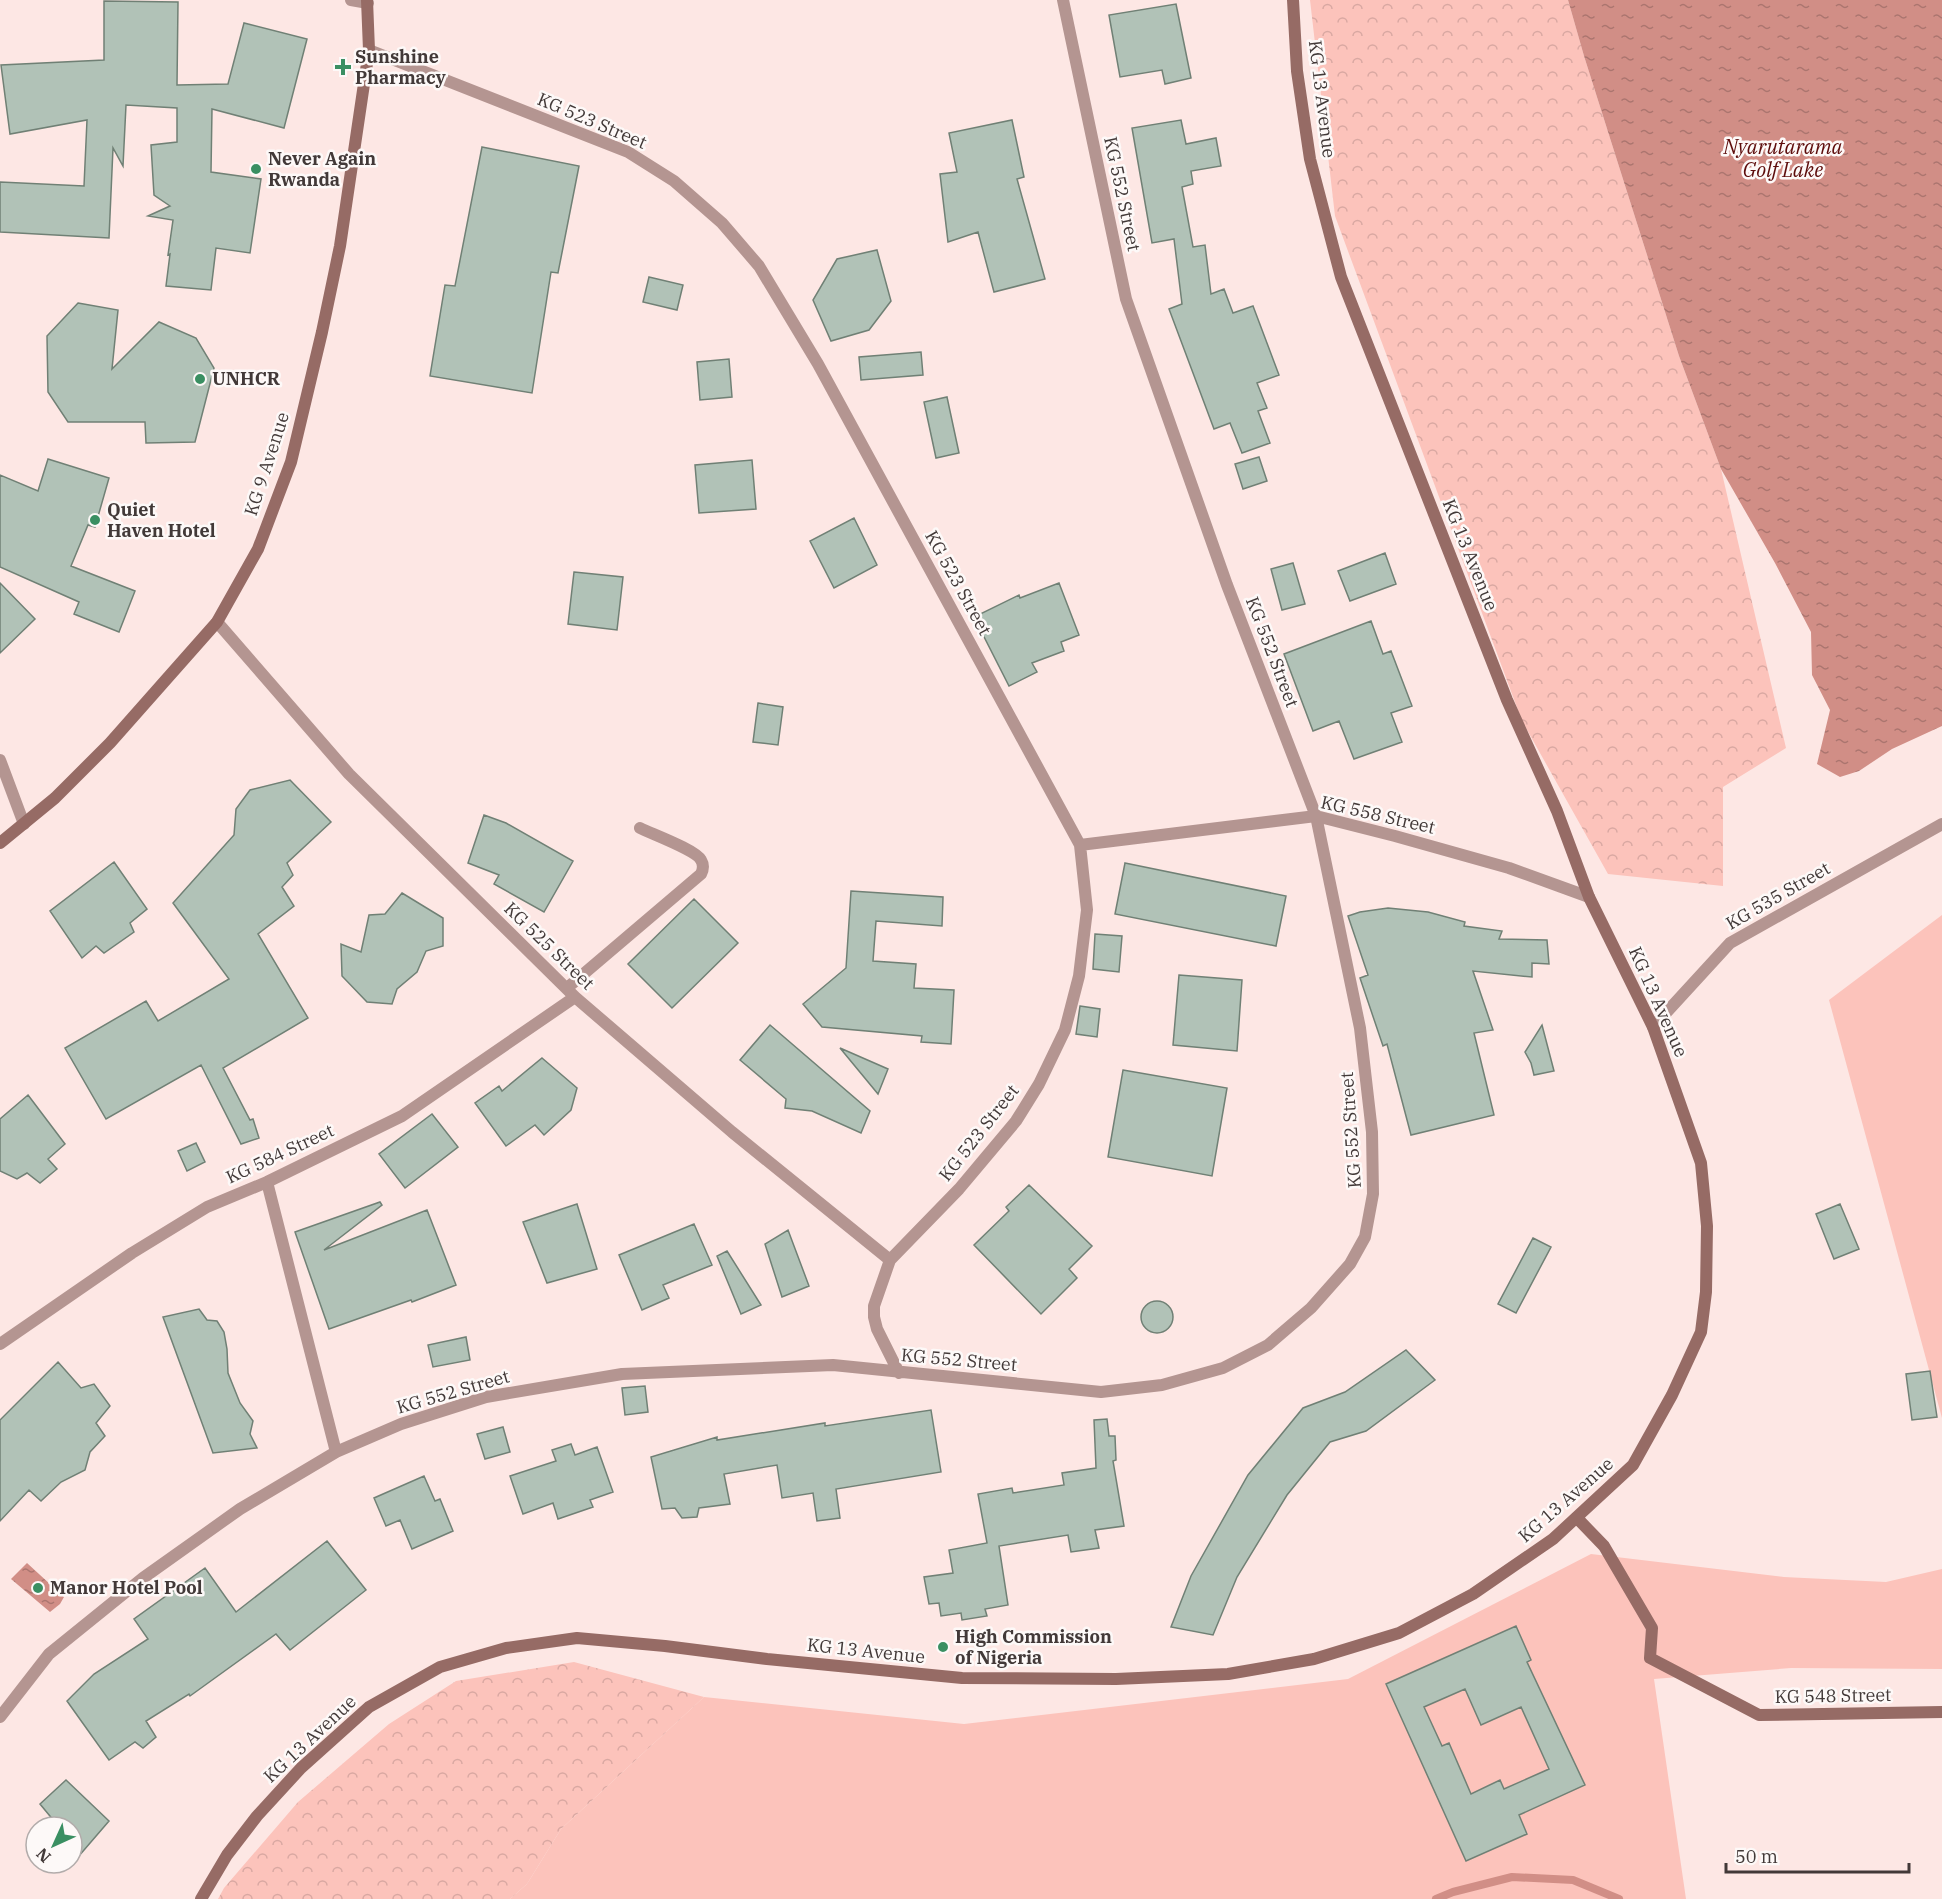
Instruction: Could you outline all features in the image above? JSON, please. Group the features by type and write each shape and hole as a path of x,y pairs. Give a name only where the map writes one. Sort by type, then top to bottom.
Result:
{"street":[{"path":"351,0 368,2"},
{"name":"KG 552 Street","path":"0,1718 49,1654 143,1578 240,1509 336,1452 401,1424 486,1397 622,1374 833,1365 1101,1392 1162,1385 1223,1368 1268,1345 1311,1308 1350,1264 1365,1238 1373,1194 1372,1132 1360,1028 1316,816 1227,585 1126,300 1063,0"},
{"name":"KG 13 Avenue","path":"201,1899 227,1855 257,1816 301,1768 369,1707 440,1667 506,1648 577,1638 962,1678 1116,1679 1228,1674 1314,1659 1399,1633 1473,1594 1553,1539 1633,1465 1672,1395 1701,1332 1706,1292 1707,1226 1701,1163 1653,1027 1589,897 1557,812 1507,700 1341,277 1310,159 1298,71 1293,0"},
{"name":"KG 9 Avenue","path":"0,843 55,798 110,742 217,622 258,549 291,462 340,246 369,50 368,2"},
{"name":"KG 523 Street","path":"369,50 628,152 674,181 722,223 759,266 818,364 1080,845 1088,910 1079,976 1065,1030 1039,1084 1016,1121 959,1189 890,1260 874,1306 874,1317 877,1329 899,1373"},
{"name":"KG 525 Street","path":"217,622 349,774 571,993 732,1132 890,1260"},
{"path":"0,760 24,824"},
{"name":"KG 558 Street","path":"1080,845 1316,816 1509,868 1589,897"},
{"name":"KG 535 Street","path":"1653,1027 1730,943 1942,824"},
{"name":"KG 584 Street","path":"0,1344 132,1253 207,1207 267,1182 402,1116 571,993 701,874 703,867 701,860 693,852 640,828"},
{"path":"267,1182 336,1452"},
{"name":"KG 548 Street","path":"1577,1518 1604,1546 1652,1628 1650,1658 1759,1715 1942,1712"}],"green space":[{"path":"1310,0 1568,0 1679,356 1721,469 1786,748 1723,787 1723,886 1608,874 1522,721 1335,216"},
{"path":"1942,915 1942,1418 1829,1000"},
{"path":"1591,1554 1784,1577 1886,1582 1942,1569 1942,1669 1791,1668 1654,1679 1686,1899 510,1899 527,1884 561,1829 704,1697 964,1724 1348,1679"},
{"path":"574,1662 704,1697 561,1829 527,1884 510,1899 218,1899 224,1888 298,1802 389,1724 456,1681"}],"water":[{"name":"Nyarutarama Golf Lake","path":"1568,0 1942,0 1942,726 1892,749 1859,771 1840,777 1817,764 1830,710 1812,675 1811,632 1775,563 1721,469 1679,356"},
{"name":"Manor Hotel Pool","path":"27,1563 64,1597 60,1604 50,1612 11,1579"}],"building":[{"path":"104,1 178,2 177,85 228,84 244,23 307,39 284,128 212,109 211,172 261,179 250,253 216,248 211,290 166,286 173,220 148,216 170,206 154,195 151,145 177,142 177,108 126,105 123,166 113,148 109,238 0,232 0,182 84,186 87,120 10,134 1,65 104,60"},
{"path":"1176,4 1191,78 1165,84 1162,70 1120,77 1109,15"},
{"path":"1012,120 1024,177 1017,179 1045,279 994,292 978,232 948,242 940,174 957,172 949,133"},
{"path":"1181,120 1186,144 1216,138 1221,166 1191,171 1193,184 1182,187 1193,247 1205,245 1211,294 1224,289 1233,313 1253,306 1279,375 1257,383 1267,408 1258,411 1270,443 1242,453 1230,423 1214,429 1169,309 1182,304 1174,239 1152,243 1132,128"},
{"path":"482,147 579,166 558,273 551,272 532,393 430,376 445,285 455,286"},
{"path":"877,250 891,301 869,330 831,341 813,300 837,259"},
{"path":"649,277 683,285 677,310 643,302"},
{"path":"78,303 118,310 112,369 159,322 196,338 214,368 195,442 146,443 145,422 68,422 48,392 47,336"},
{"path":"921,352 923,375 861,380 859,357"},
{"path":"729,359 732,397 700,400 697,362"},
{"path":"947,397 959,453 936,458 924,402"},
{"path":"1259,457 1267,481 1243,489 1235,464"},
{"path":"48,459 109,478 95,527 88,525 71,566 135,591 119,632 74,614 79,602 0,567 0,475 38,491"},
{"path":"752,460 756,509 699,513 695,465"},
{"path":"854,518 877,565 834,588 810,541"},
{"path":"1385,553 1396,584 1350,601 1338,571"},
{"path":"1293,563 1305,604 1282,610 1271,569"},
{"path":"574,572 623,577 617,630 568,624"},
{"path":"0,583 35,619 0,653"},
{"path":"1059,583 1079,635 1061,642 1064,651 1032,663 1037,672 1009,686 974,617 1019,595 1020,598"},
{"path":"1371,621 1383,654 1391,651 1412,706 1391,713 1402,742 1354,759 1339,721 1313,731 1284,654"},
{"path":"758,703 783,707 778,745 753,742"},
{"path":"290,780 331,822 287,863 293,875 282,887 294,906 258,934 308,1018 223,1068 250,1120 253,1119 259,1138 241,1144 201,1065 106,1119 65,1048 146,1001 158,1021 229,979 173,903 234,835 236,809 250,790"},
{"path":"484,815 506,823 573,861 544,912 494,884 499,875 468,863"},
{"path":"114,862 147,909 130,923 134,932 104,953 96,946 82,958 50,911"},
{"path":"1125,863 1286,896 1276,946 1115,914"},
{"path":"851,891 943,897 942,926 876,921 873,961 916,964 914,988 954,990 951,1044 921,1042 922,1036 822,1027 803,1004 846,968"},
{"path":"402,893 443,918 443,946 426,951 417,972 397,989 392,1004 367,1002 342,976 341,944 361,952 369,915 385,914"},
{"path":"694,899 738,943 672,1008 628,964"},
{"path":"1388,908 1428,912 1465,922 1464,926 1502,931 1499,939 1547,940 1549,964 1532,963 1532,977 1473,971 1493,1030 1474,1033 1494,1115 1411,1135 1387,1044 1383,1046 1360,978 1368,975 1348,916"},
{"path":"1095,934 1122,936 1119,972 1093,969"},
{"path":"1179,975 1242,980 1237,1051 1173,1045"},
{"path":"1080,1006 1100,1009 1097,1037 1076,1034"},
{"path":"770,1025 870,1111 861,1133 812,1111 785,1108 786,1099 740,1060"},
{"path":"1542,1025 1554,1071 1534,1075 1525,1052"},
{"path":"840,1048 888,1069 878,1094"},
{"path":"542,1058 577,1088 571,1110 544,1135 535,1125 506,1146 475,1103 499,1086 502,1091"},
{"path":"1123,1070 1227,1088 1212,1176 1108,1157"},
{"path":"28,1095 65,1144 48,1159 57,1169 40,1183 27,1173 17,1179 0,1171 0,1119"},
{"path":"432,1114 458,1147 405,1188 379,1154"},
{"path":"196,1143 205,1162 187,1171 178,1151"},
{"path":"1029,1185 1092,1246 1069,1269 1077,1278 1041,1314 974,1245 1009,1211 1006,1207"},
{"path":"380,1202 382,1205 324,1250 427,1210 456,1285 329,1329 295,1232"},
{"path":"577,1204 597,1269 547,1283 523,1222"},
{"path":"1840,1204 1859,1249 1834,1259 1816,1214"},
{"path":"694,1224 712,1265 663,1285 669,1298 642,1310 619,1255"},
{"path":"788,1230 809,1286 782,1297 765,1244"},
{"path":"1533,1238 1551,1247 1516,1313 1498,1304"},
{"path":"727,1251 761,1305 741,1314 717,1256"},
{"path":"1157,1301 1168,1306 1173,1317 1168,1328 1157,1333 1146,1328 1141,1317 1146,1306"},
{"path":"199,1309 207,1320 217,1321 224,1332 228,1373 240,1403 253,1421 250,1434 257,1448 213,1453 163,1317"},
{"path":"466,1337 470,1360 433,1367 428,1345"},
{"path":"1406,1350 1435,1380 1366,1431 1330,1442 1287,1495 1237,1577 1213,1635 1171,1627 1191,1576 1248,1475 1303,1408 1345,1392"},
{"path":"58,1362 81,1388 94,1384 110,1406 96,1423 105,1436 90,1452 85,1470 61,1482 41,1501 29,1490 0,1521 0,1420"},
{"path":"1930,1371 1937,1417 1912,1420 1906,1374"},
{"path":"645,1386 648,1412 625,1415 622,1388"},
{"path":"931,1410 941,1472 836,1489 840,1518 817,1521 813,1493 782,1498 777,1465 724,1474 730,1504 699,1508 697,1517 682,1518 675,1508 662,1509 651,1457 717,1437 717,1440 825,1423 825,1426"},
{"path":"1107,1419 1109,1436 1115,1436 1116,1460 1113,1461 1124,1526 1095,1530 1099,1548 1071,1552 1068,1535 999,1546 1008,1605 985,1609 987,1616 962,1620 961,1613 941,1616 939,1603 929,1604 924,1577 953,1573 949,1550 987,1543 978,1494 1012,1488 1013,1493 1064,1485 1062,1473 1096,1468 1094,1420"},
{"path":"503,1427 510,1452 485,1459 477,1434"},
{"path":"571,1444 575,1455 597,1447 613,1492 590,1500 593,1507 558,1519 553,1503 523,1514 510,1476 556,1461 552,1450"},
{"path":"424,1476 435,1501 440,1499 453,1531 412,1549 400,1520 386,1526 374,1498"},
{"path":"327,1541 366,1590 290,1650 276,1634 190,1696 189,1694 146,1721 156,1737 143,1748 135,1742 109,1760 67,1701 94,1674 148,1639 134,1619 205,1568 236,1612"},
{"path":"1516,1626 1531,1660 1527,1662 1585,1785 1519,1815 1527,1834 1466,1861 1386,1684","holes":["1465,1689 1481,1725 1521,1707 1549,1769 1504,1789 1500,1780 1471,1794 1449,1743 1442,1746 1424,1707"]},
{"path":"66,1780 109,1821 84,1850 84,1815 49,1815 40,1804"}],"waterway":[{"path":"1436,1899 1453,1892 1512,1877 1573,1880 1619,1899"}],"place":[{"name":"Sunshine Pharmacy","path":"343,67"},
{"name":"Never Again Rwanda","path":"256,169"},
{"name":"UNHCR","path":"200,379"},
{"name":"Quiet Haven Hotel","path":"95,520"},
{"name":"Manor Hotel Pool","path":"38,1588"},
{"name":"High Commission of Nigeria","path":"943,1647"}]}
